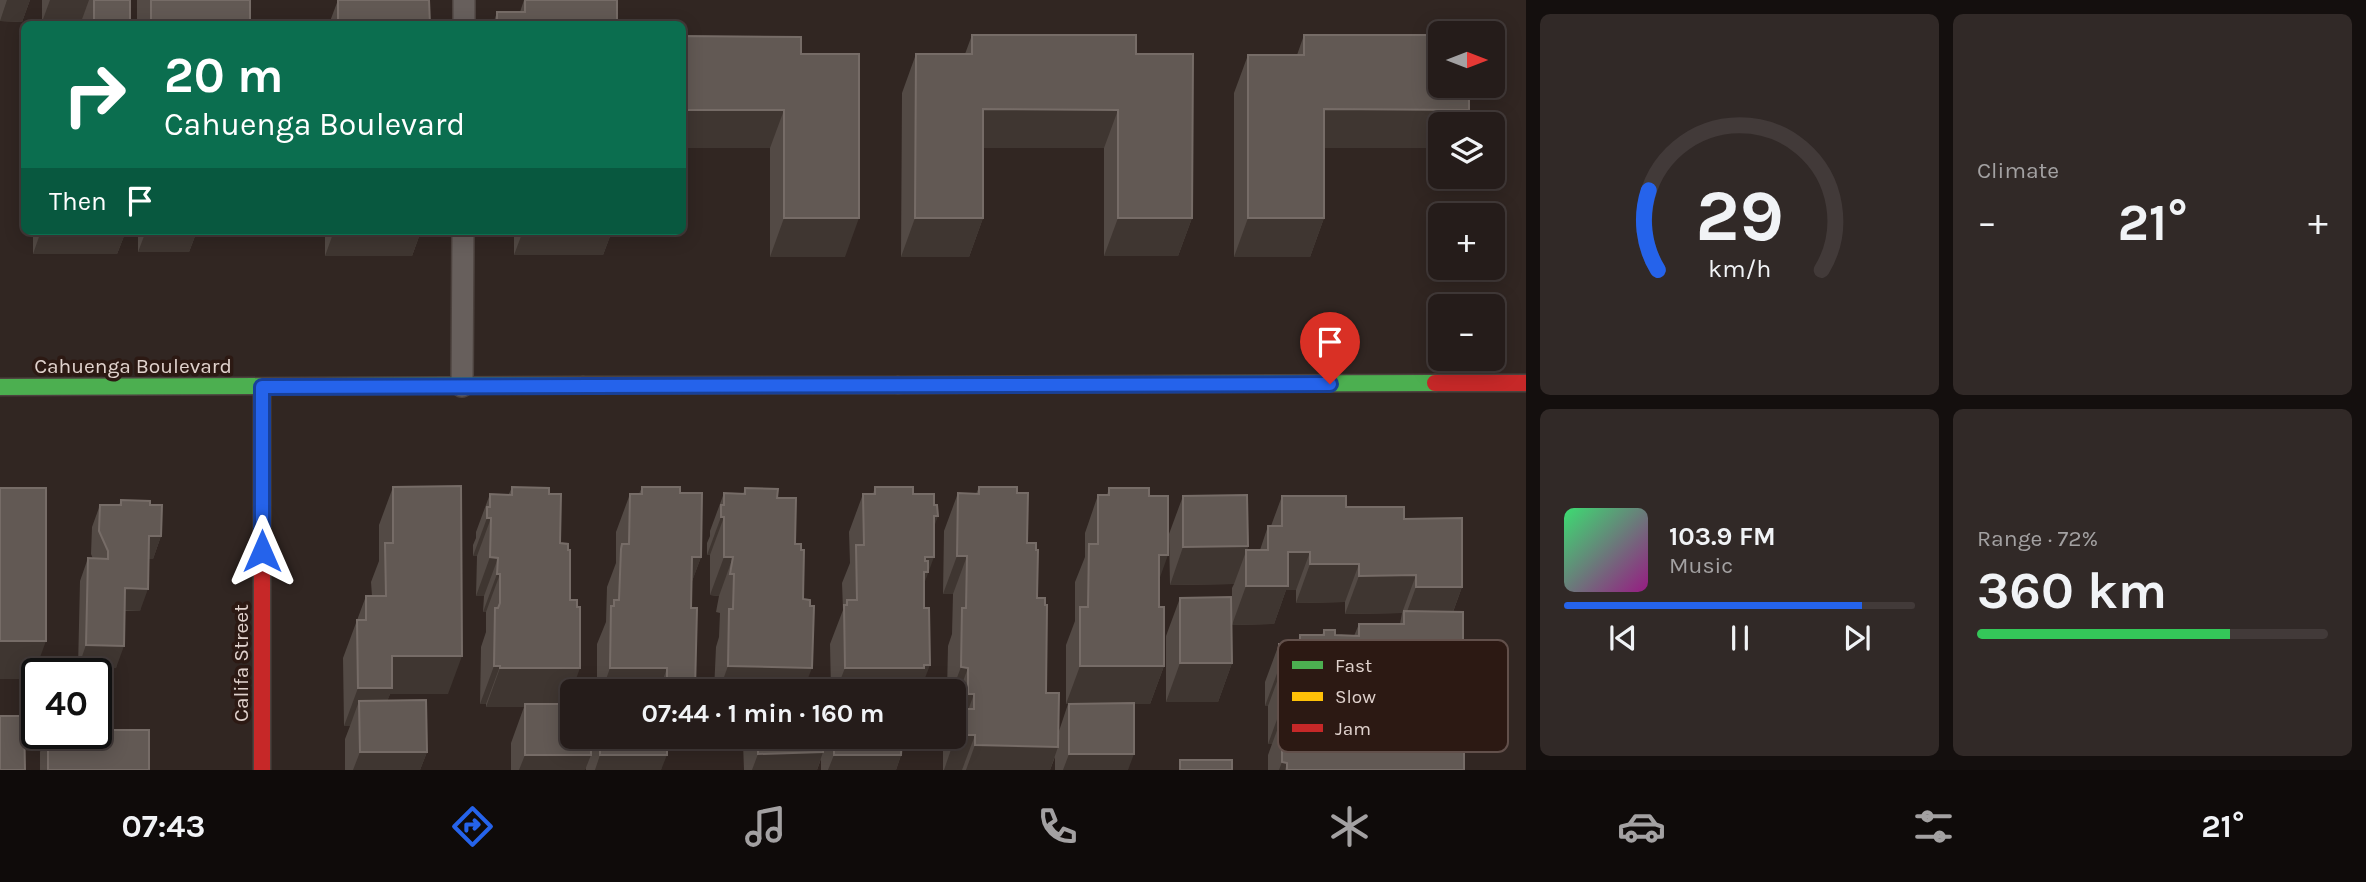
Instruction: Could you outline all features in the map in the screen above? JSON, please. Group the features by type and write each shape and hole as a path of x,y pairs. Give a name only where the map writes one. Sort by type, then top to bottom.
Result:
{"main road":[{"name":"Cahuenga Boulevard","path":"0,387 1526,383"},
{"name":"Califa Street","path":"262,387 262,770"}],"lane":[{"path":"464,0 464,21"},
{"path":"462,386 463,235"}],"building":[{"path":"94,0 130,0 130,21 47,21 47,20 94,20"},
{"path":"151,0 250,0 250,21 151,21"},
{"path":"338,0 429,0 430,21 338,21"},
{"path":"525,0 617,0 617,21 497,21 497,12 525,12"},
{"path":"972,35 1136,35 1136,54 1193,54 1192,218 1118,218 1118,110 983,109 983,218 915,218 916,54 972,54"},
{"path":"1304,35 1428,35 1428,98 1469,98 1469,110 1324,109 1324,218 1248,218 1248,55 1304,55"},
{"path":"686,36 801,37 801,54 859,54 859,218 784,218 784,110 686,110"},
{"path":"461,486 462,656 392,656 392,688 358,688 357,620 366,620 366,596 386,596 385,543 393,543 393,487"},
{"path":"512,487 549,488 549,494 561,494 560,543 568,544 570,550 570,600 577,600 577,607 580,607 580,668 494,666 495,608 498,608 500,603 500,574 497,574 498,558 490,557 491,518 487,518 487,507 490,507 490,494 512,495"},
{"path":"642,487 680,487 680,493 702,493 701,557 692,557 691,608 697,608 695,679 667,679 667,668 610,668 611,606 614,606 614,600 619,600 622,544 629,544 630,494 642,494"},
{"path":"875,487 913,487 913,494 934,494 934,505 937,505 938,516 934,516 934,557 925,557 925,561 928,561 928,572 924,572 924,608 929,608 930,665 924,665 924,668 845,668 844,605 847,605 847,600 857,600 856,545 864,545 863,494 875,494"},
{"path":"979,487 1017,487 1017,493 1028,493 1027,543 1036,543 1037,598 1045,598 1047,605 1046,693 1059,693 1058,747 975,745 975,735 966,735 966,709 974,709 974,694 968,694 968,668 961,667 962,608 966,608 967,556 957,556 958,493 979,494"},
{"path":"0,488 46,488 46,641 0,641"},
{"path":"745,488 778,489 777,498 796,498 795,544 801,544 801,550 804,550 803,599 810,600 810,606 814,606 812,668 728,666 729,609 733,609 734,574 730,574 733,557 724,557 724,517 721,517 721,505 724,505 724,493 745,494"},
{"path":"1109,488 1149,488 1149,496 1168,496 1168,555 1159,555 1159,607 1164,607 1164,666 1080,666 1080,607 1088,607 1089,544 1098,544 1098,495 1109,495"},
{"path":"1247,495 1248,546 1183,547 1183,496"},
{"path":"1282,496 1346,496 1346,507 1404,507 1404,519 1462,518 1462,587 1416,587 1416,575 1359,576 1359,564 1310,564 1310,552 1288,552 1288,586 1246,586 1246,550 1268,550 1268,526 1282,526"},
{"path":"121,500 150,501 150,505 162,505 161,536 149,536 148,589 125,588 124,646 86,645 88,558 108,559 108,551 99,531 100,505 121,505"},
{"path":"1231,597 1232,663 1180,663 1180,598"},
{"path":"1404,611 1463,612 1463,640 1300,640 1300,635 1324,635 1324,630 1335,630 1335,635 1359,636 1359,624 1404,624"},
{"path":"426,700 427,752 360,752 359,701"},
{"path":"1134,703 1134,754 1069,754 1069,704"},
{"path":"525,704 560,704 560,749 591,749 591,755 525,755"},
{"path":"0,716 21,716 21,749 25,749 25,770 0,770"},
{"path":"112,730 149,730 149,770 48,770 48,749 112,749"},
{"path":"600,749 667,749 667,755 600,755"},
{"path":"758,749 823,749 823,752 758,754"},
{"path":"834,749 901,749 901,755 834,755"},
{"path":"1282,752 1464,752 1464,770 1287,770 1287,763 1282,762"},
{"path":"1180,760 1232,760 1232,770 1180,770"}],"traffic: fast":[{"path":"898,385 1435,383"},
{"path":"0,387 583,385"}],"traffic: slow":[{"path":"583,385 898,385"}],"traffic: jam":[{"path":"1435,383 1526,383"},
{"path":"262,387 262,770"}],"route":[{"path":"262,551 262,387 1330,384"}]}
